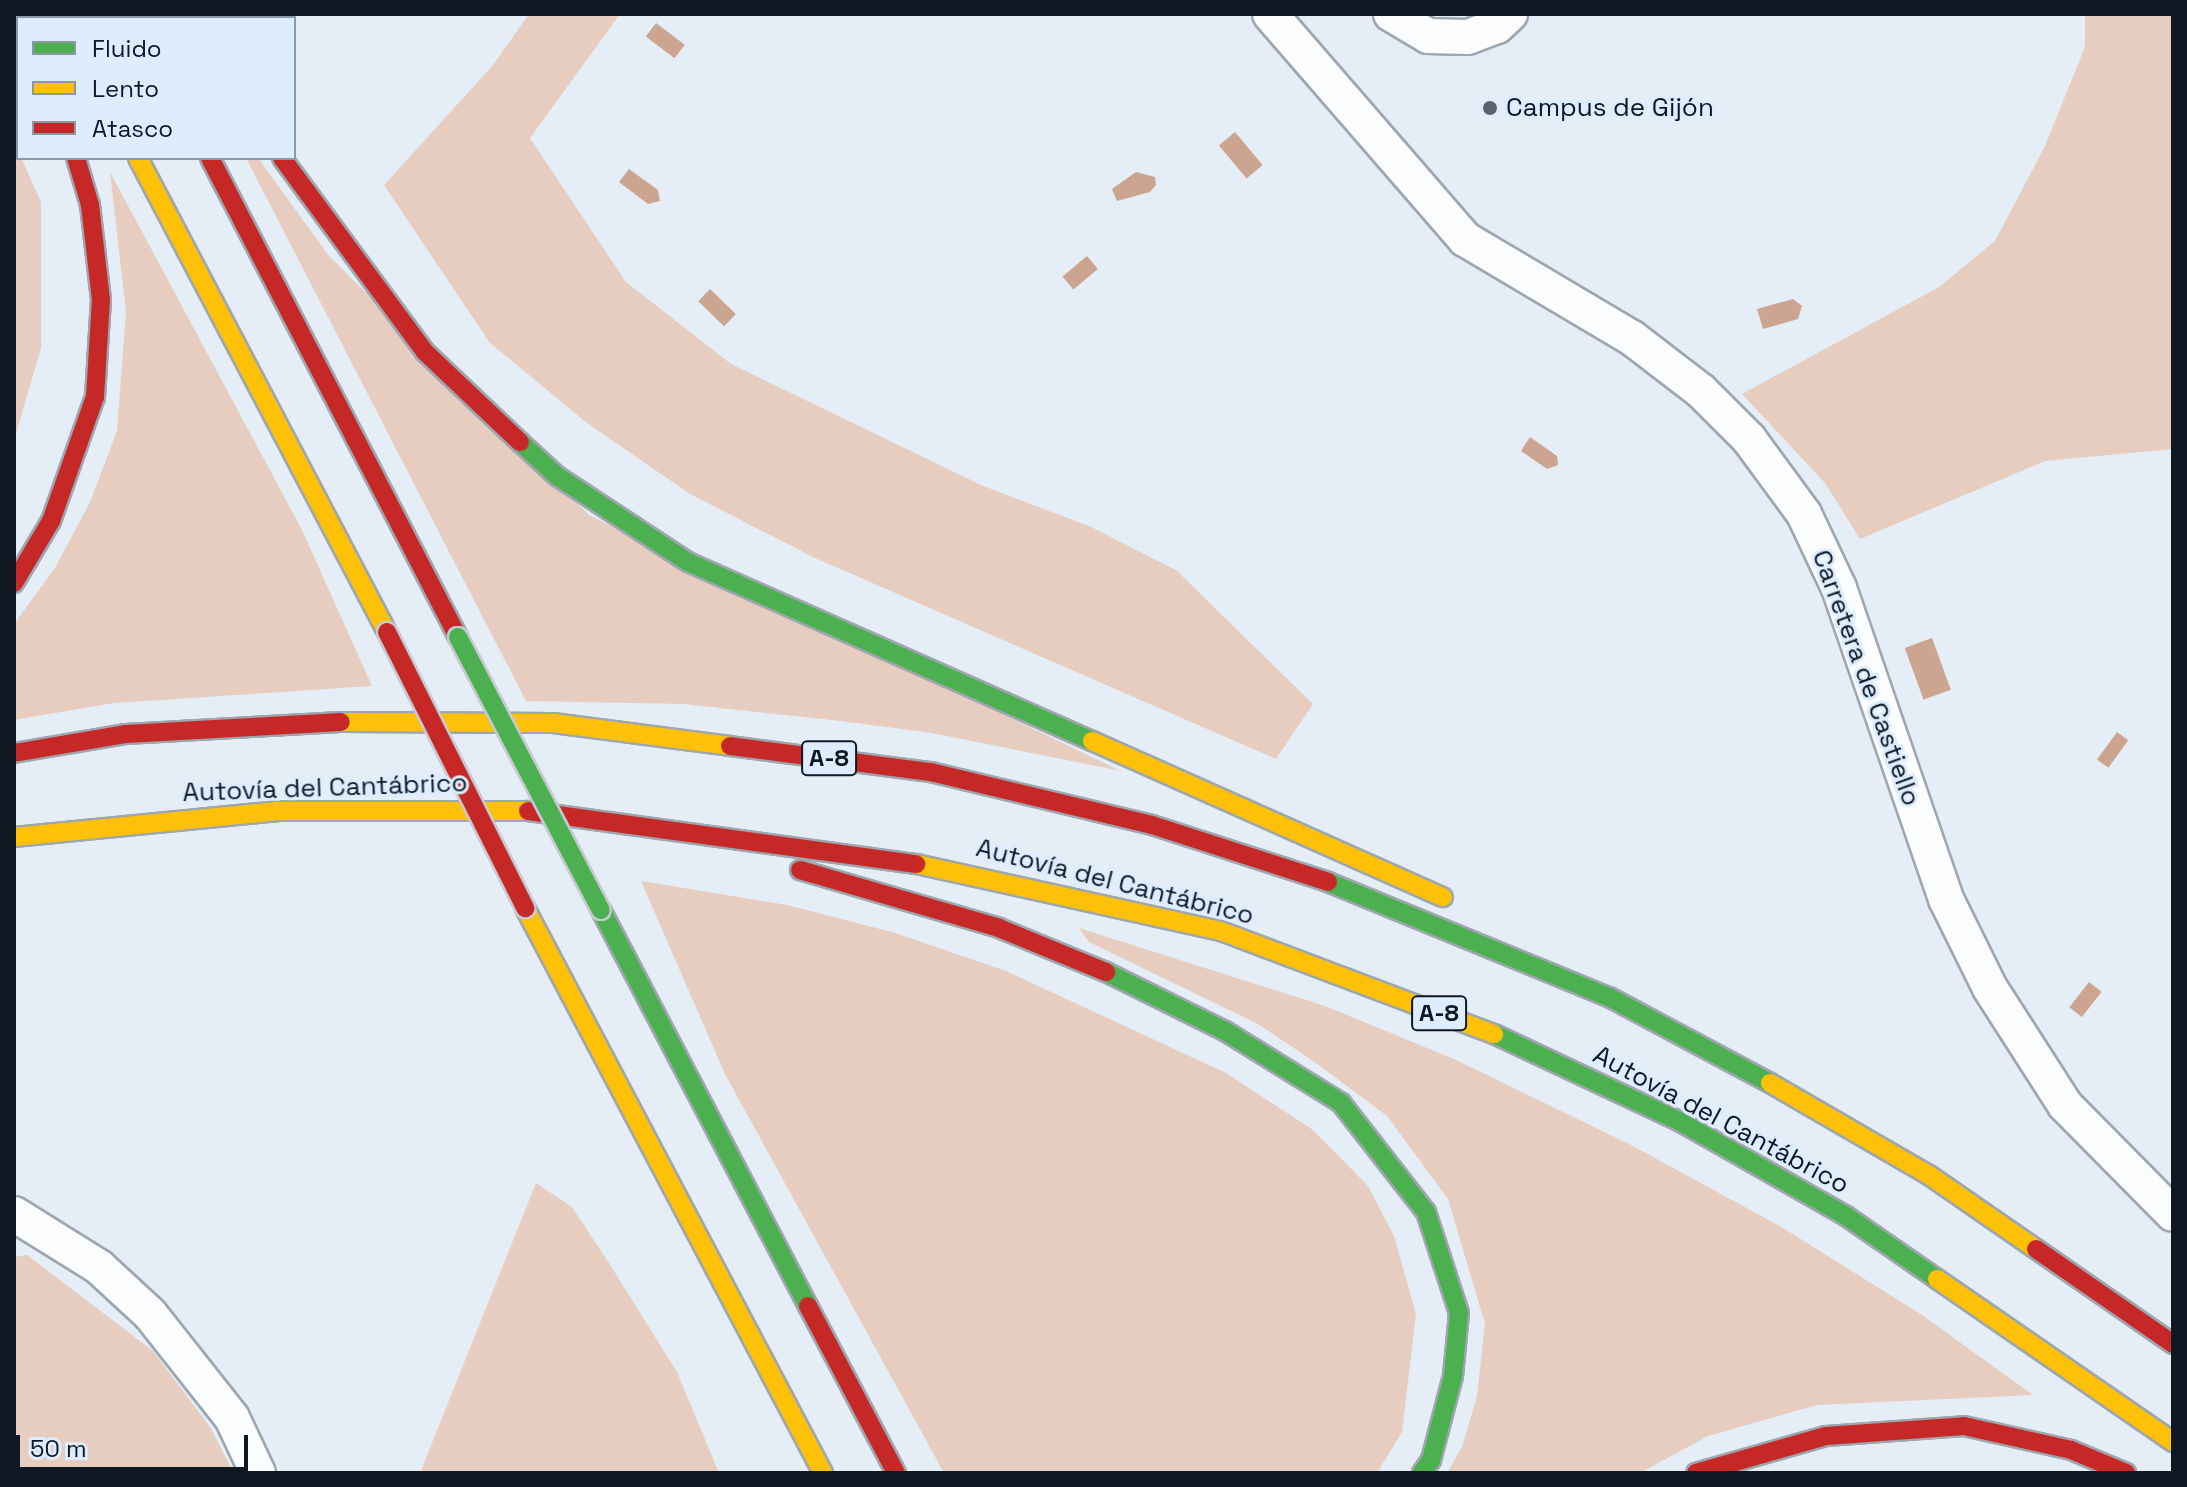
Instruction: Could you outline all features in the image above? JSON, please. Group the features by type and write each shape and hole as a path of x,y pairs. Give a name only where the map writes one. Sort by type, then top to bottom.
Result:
{"highway":[{"path":"14,583 51,521 95,397 101,300 90,205 77,160"},
{"path":"139,160 387,632 525,908 823,1473"},
{"path":"211,160 896,1473"},
{"path":"283,160 425,352 557,476 688,562 1466,907"},
{"name":"Autovía del Cantábrico","path":"14,753 126,734 345,722 553,723 931,772 1152,825 1331,883 1609,997 1698,1042 1929,1175 2172,1343"},
{"name":"Autovía del Cantábrico","path":"14,837 279,811 411,806 510,809 611,825 694,831 961,870 1221,931 1509,1040 1679,1121 1846,1216 2173,1442"},
{"path":"611,825 848,883 999,928 1086,962 1225,1031 1341,1103 1426,1212 1459,1313 1453,1376 1431,1460 1422,1473"},
{"path":"1977,1184 2172,1343"},
{"path":"1696,1473 1826,1436 1964,1426 2071,1450 2126,1473"}],"street":[{"name":"Carretera de Castiello","path":"1270,14 1465,239 1632,338 1701,391 1749,439 1804,514 1839,588 1946,899 1990,988 2065,1105 2173,1214"},
{"path":"1391,14 1428,36 1468,37 1497,26 1510,14"},
{"path":"14,1214 99,1267 150,1314 232,1418 258,1473"}],"shaded area":[{"path":"529,14 620,14 530,138 626,282 731,364 981,485 1091,527 1176,570 1313,704 1276,759 815,558 690,494 587,423 490,343 384,185 493,65"},
{"path":"2085,14 2173,14 2173,449 2045,461 1860,539 1825,483 1742,394 1939,287 1995,241 2045,146 2085,47"},
{"path":"656,23 685,45 675,58 646,37"},
{"path":"1235,132 1263,165 1247,178 1219,145"},
{"path":"14,142 16,160 22,160 41,202 41,348 14,440"},
{"path":"247,160 259,160 329,256 589,515 1121,771 932,733 841,721 683,704 526,701"},
{"path":"629,169 658,190 660,201 648,204 619,182"},
{"path":"110,172 302,530 372,686 114,703 14,720 14,624 55,568 90,502 117,431 126,312"},
{"path":"1136,172 1155,177 1156,185 1150,192 1117,201 1112,189"},
{"path":"1087,256 1098,269 1073,290 1062,277"},
{"path":"710,289 736,314 724,326 698,301"},
{"path":"1793,299 1802,306 1798,319 1763,329 1757,309"},
{"path":"1530,437 1557,456 1558,465 1547,469 1521,451"},
{"path":"1932,638 1951,690 1924,700 1905,648"},
{"path":"2117,732 2128,740 2108,768 2097,760"},
{"path":"641,881 787,905 892,932 1006,971 1226,1073 1313,1130 1368,1186 1394,1236 1416,1314 1402,1432 1377,1473 944,1473 725,1074"},
{"path":"1079,928 1325,1006 1454,1059 1631,1145 1783,1228 1922,1315 2033,1395 1817,1405 1708,1436 1640,1473 1447,1473 1462,1447 1477,1396 1485,1324 1448,1199 1387,1116 1316,1063 1258,1024 1089,942"},
{"path":"2089,982 2102,992 2082,1017 2069,1007"},
{"path":"536,1183 572,1207 609,1263 677,1372 719,1473 420,1473"},
{"path":"27,1255 153,1351 210,1427 234,1473 14,1473 14,1257"}],"traffic: fast":[{"path":"520,442 557,476 688,562 1092,741"},
{"path":"458,637 601,910"},
{"path":"1328,882 1609,997 1770,1083"},
{"path":"601,910 808,1306"},
{"path":"1106,972 1225,1031 1341,1103 1426,1212 1459,1313 1453,1376 1431,1460 1422,1473"},
{"path":"1494,1034 1679,1121 1846,1216 1937,1279"}],"traffic: slow":[{"path":"139,160 387,632"},
{"path":"341,722 553,723 730,746"},
{"path":"1092,741 1443,897"},
{"path":"14,837 279,811 528,811"},
{"path":"916,864 1221,931 1494,1034"},
{"path":"525,908 823,1473"},
{"path":"1770,1083 1929,1175 2036,1249"},
{"path":"1937,1279 2173,1442"}],"traffic: jam":[{"path":"14,583 51,521 95,397 101,300 90,205 77,160"},
{"path":"211,160 458,637"},
{"path":"283,160 425,352 520,442"},
{"path":"387,632 525,908"},
{"path":"14,753 126,734 341,722"},
{"path":"730,746 931,772 1152,825 1328,882"},
{"path":"528,811 916,864"},
{"path":"800,870 999,928 1106,972"},
{"path":"2036,1249 2173,1344"},
{"path":"808,1306 896,1473"},
{"path":"1696,1473 1826,1436 1964,1426 2071,1450 2126,1473"}],"place":[{"name":"Campus de Gijón","path":"1490,108"}]}
